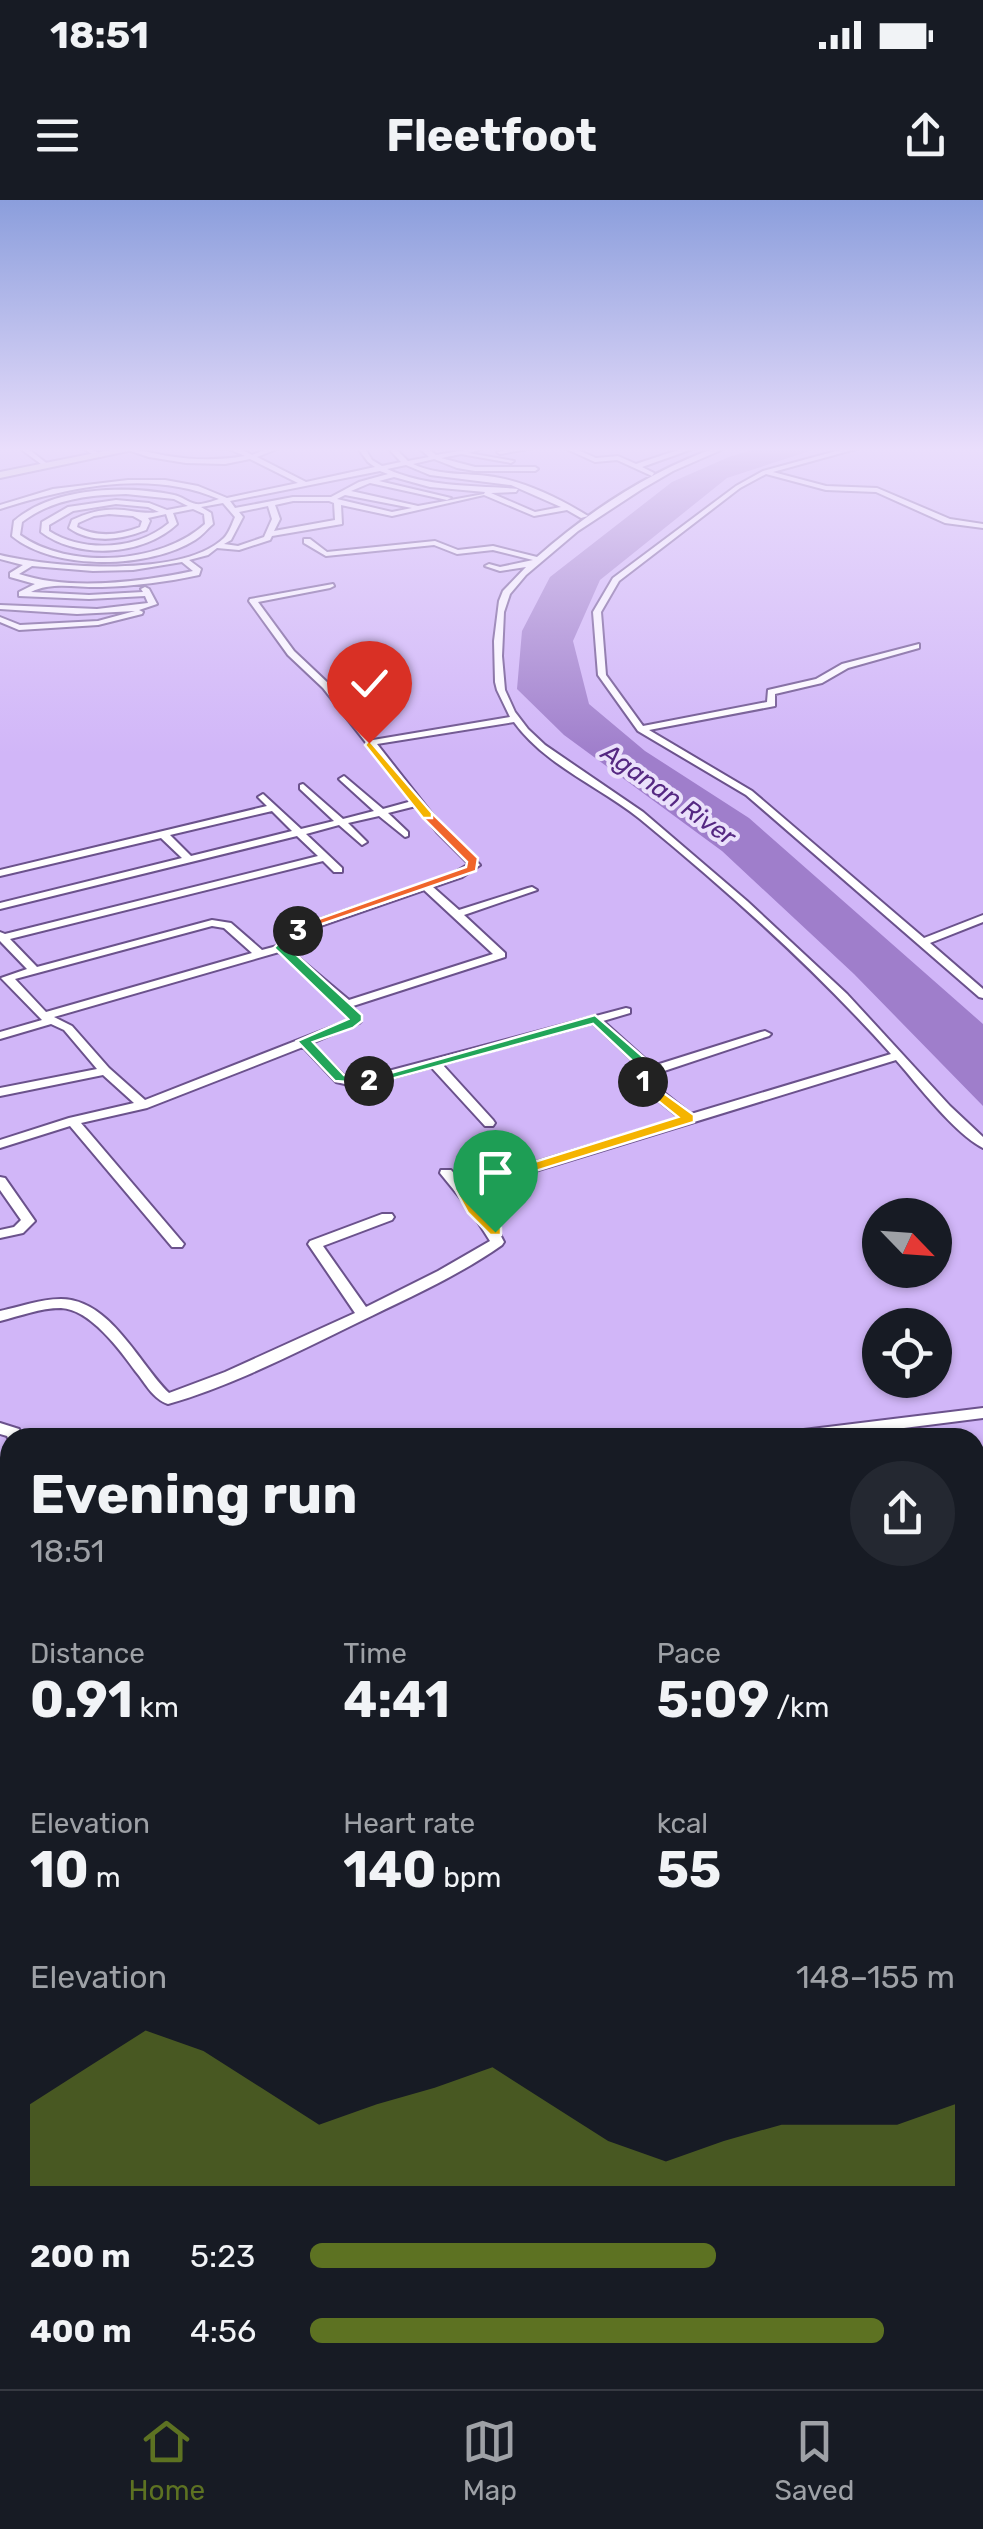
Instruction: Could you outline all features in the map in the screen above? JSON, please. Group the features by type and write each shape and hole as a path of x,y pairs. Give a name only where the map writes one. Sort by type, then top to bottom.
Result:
{"street":[{"path":"38,549 51,554 124,557 164,549"},
{"path":"61,549 13,575 42,582 141,582 196,573 197,569 182,559"},
{"path":"0,556 28,566 99,570 182,559 208,549"},
{"path":"319,549 326,554 379,549"},
{"path":"452,549 489,549"},
{"path":"503,549 539,562"},
{"path":"557,549 506,594 500,616 499,678 516,719 548,751 638,812 844,997 983,1144"},
{"path":"656,549 616,580 597,612 602,675 641,729 749,793 983,996"},
{"path":"489,566 500,569 539,562"},
{"path":"0,604 42,582"},
{"path":"0,604 81,610 153,604 141,582"},
{"path":"0,1036 281,948 299,930 427,886 475,865 418,803 326,686 292,653 253,602 330,586"},
{"path":"22,594 148,594"},
{"path":"0,619 19,628 98,623 137,614 141,607"},
{"path":"641,729 772,704 771,692 819,681 845,666 916,646"},
{"path":"369,743 516,719"},
{"path":"344,779 406,834"},
{"path":"303,787 362,842"},
{"path":"263,798 338,870"},
{"path":"0,906 418,803"},
{"path":"0,873 273,808"},
{"path":"162,833 188,859"},
{"path":"1,937 324,858"},
{"path":"347,1004 501,955 427,886"},
{"path":"458,914 532,890"},
{"path":"924,942 983,918"},
{"path":"143,1104 104,1071 68,1028 7,986 7,978 212,923 227,925 260,954"},
{"path":"1,937 33,969"},
{"path":"0,1144 143,1104 355,1021 347,1004 281,948"},
{"path":"304,1041 346,1082 369,1081 626,1011"},
{"path":"595,1019 651,1071"},
{"path":"689,1118 642,1081 644,1074 765,1034"},
{"path":"462,1189 897,1056"},
{"path":"435,1064 489,1123"},
{"path":"0,1092 104,1071"},
{"path":"73,1121 176,1244"},
{"path":"0,1316 71,1304 118,1340 162,1396 176,1398 255,1365 490,1250 497,1242 495,1232 446,1173"},
{"path":"0,1180 28,1220 18,1230 0,1234"},
{"path":"362,1312 315,1244 387,1217"},
{"path":"857,1428 983,1412"}],"water":[{"name":"Aganan River","path":"586,549 638,549 600,580 573,641 589,704 645,751 749,818 983,1024 983,1106 854,974 722,851 564,735 517,689 522,631 550,577"}],"route":[{"path":"369,743 440,830 475,865 458,876 290,935 281,948 355,1015 355,1021 348,1025 304,1041 340,1078 358,1083 595,1019 651,1071 640,1077 642,1081 689,1118 462,1189 478,1216 495,1232"}]}
